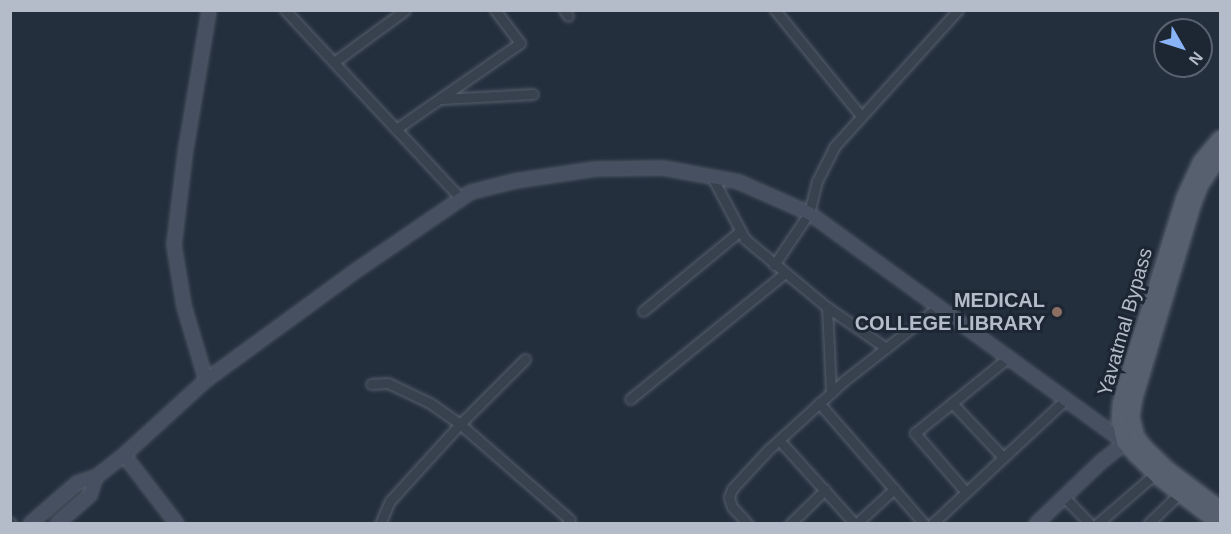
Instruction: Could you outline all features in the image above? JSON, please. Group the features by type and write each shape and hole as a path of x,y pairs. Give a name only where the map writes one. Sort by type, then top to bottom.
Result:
{"main road":[{"name":"Yavatmal Bypass","path":"1131,439 1119,419 1120,405 1180,208 1192,176 1221,138"},
{"name":"Yavatmal Bypass","path":"1131,439 1135,398 1193,206 1201,185 1221,158"},
{"path":"1131,439 1155,474 1212,518"},
{"path":"1131,439 1168,469 1212,518"}],"street":[{"path":"206,380 184,306 174,245 185,154 209,10"},
{"path":"285,10 461,199"},
{"path":"334,62 405,10"},
{"path":"396,129 520,43 495,10"},
{"path":"775,10 861,116"},
{"path":"774,265 809,213 817,181 834,147 952,13"},
{"path":"439,99 533,94"},
{"path":"30,524 77,483 96,477 124,455 206,380 354,272 471,192 515,181 595,169 663,168 739,182 809,213 1065,400 1131,439 1036,524"},
{"path":"712,177 744,239 827,307 886,348"},
{"path":"643,311 740,231"},
{"path":"630,399 785,273"},
{"path":"827,307 831,393"},
{"path":"748,524 732,507 729,497 732,489 779,440 819,403 938,307"},
{"path":"965,491 915,433 1009,357"},
{"path":"380,524 390,501 460,424 525,359"},
{"path":"371,384 388,383 408,390 460,424 570,520 567,524"},
{"path":"932,524 1002,456 1065,400"},
{"path":"819,403 924,524"},
{"path":"952,403 1002,456"},
{"path":"779,440 856,524 894,489"},
{"path":"124,455 177,524"},
{"path":"1097,524 1155,474"},
{"path":"57,524 90,495 96,477"},
{"path":"790,524 825,490"},
{"path":"1148,524 1179,494"},
{"path":"1064,497 1090,524"}],"place":[{"name":"MEDICAL COLLEGE LIBRARY","path":"1057,312"}]}
